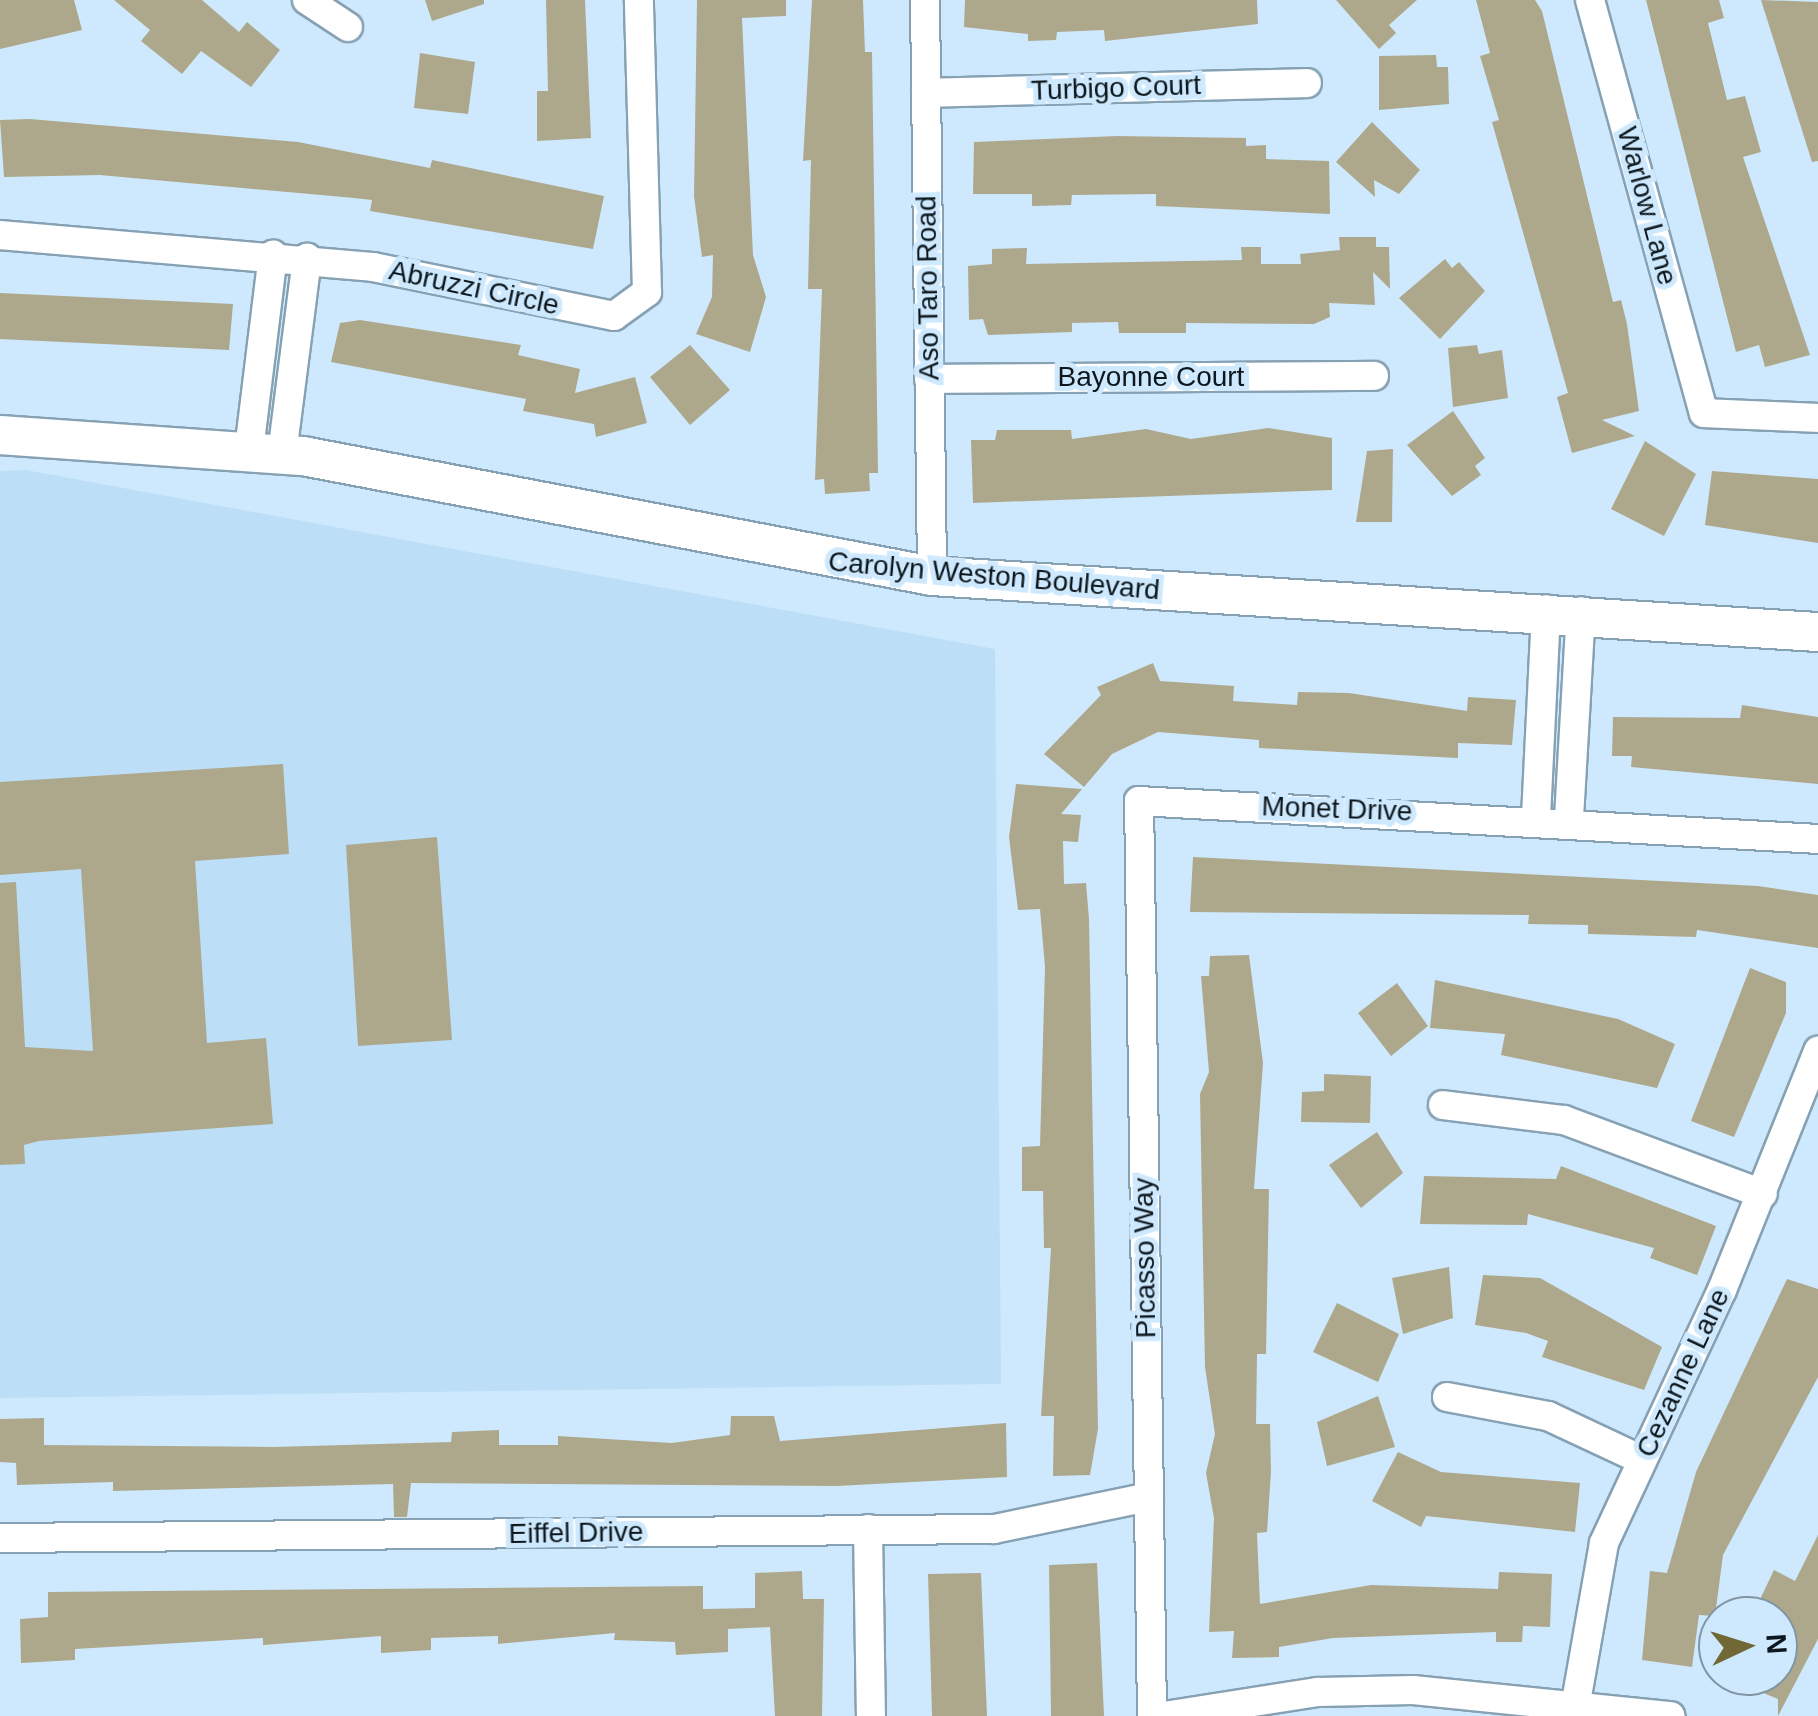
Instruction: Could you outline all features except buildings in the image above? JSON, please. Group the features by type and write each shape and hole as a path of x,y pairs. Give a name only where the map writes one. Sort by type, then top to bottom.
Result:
{"street":[{"path":"307,0 348,27"},
{"name":"Abruzzi Circle","path":"0,236 273,254 590,314 634,308 647,292 649,265 640,0"},
{"name":"Aso Taro Road","path":"925,0 932,576"},
{"name":"Warlow Lane","path":"1590,0 1704,412 1818,418"},
{"name":"Turbigo Court","path":"926,93 1307,83"},
{"path":"265,452 273,254"},
{"path":"265,452 307,258"},
{"name":"Bayonne Court","path":"929,379 1374,376"},
{"name":"Carolyn Weston Boulevard","path":"0,436 265,452 932,576 1563,610 1818,632"},
{"path":"1536,817 1563,610"},
{"path":"1563,610 1569,818"},
{"name":"Monet Drive","path":"1139,800 1569,818 1818,839"},
{"name":"Picasso Way","path":"1139,800 1152,1716"},
{"name":"Cezanne Lane","path":"1576,1702 1596,1569 1763,1194 1818,1051"},
{"path":"1443,1105 1564,1120 1763,1194"},
{"path":"1447,1397 1548,1416 1642,1460"},
{"name":"Eiffel Drive","path":"0,1538 868,1530 1037,1524 1149,1497"},
{"path":"868,1530 871,1716"},
{"path":"1164,1716 1318,1692 1576,1702 1670,1716"}],"shaded area":[{"path":"26,470 995,649 1001,1384 0,1398 0,471"}]}
